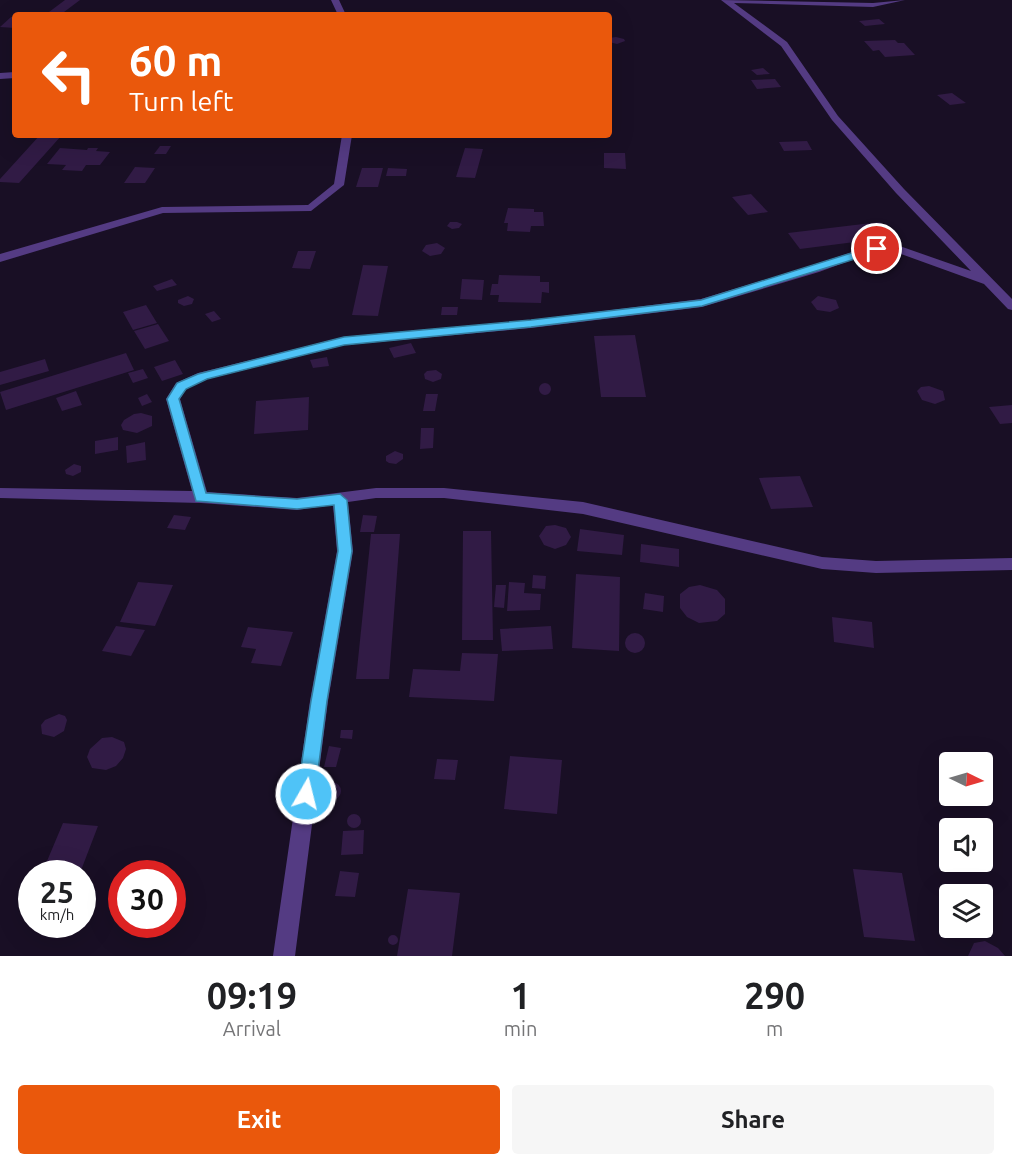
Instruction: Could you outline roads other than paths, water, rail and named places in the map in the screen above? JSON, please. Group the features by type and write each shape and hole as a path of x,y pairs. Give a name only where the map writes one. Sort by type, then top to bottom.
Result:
{"street":[{"path":"726,0 873,5 901,0"},
{"path":"726,0 784,45 835,118 1012,306"},
{"path":"0,258 162,210 311,208 339,185 347,138"},
{"path":"201,497 173,399 181,386 203,376 344,341 531,324 702,303 815,269 862,252 891,246 987,281"},
{"path":"0,493 201,497 297,504 340,500 376,493 444,493 536,501 584,508 822,563 876,567 1012,564"},
{"path":"284,956 319,701 345,551 340,500"}]}
